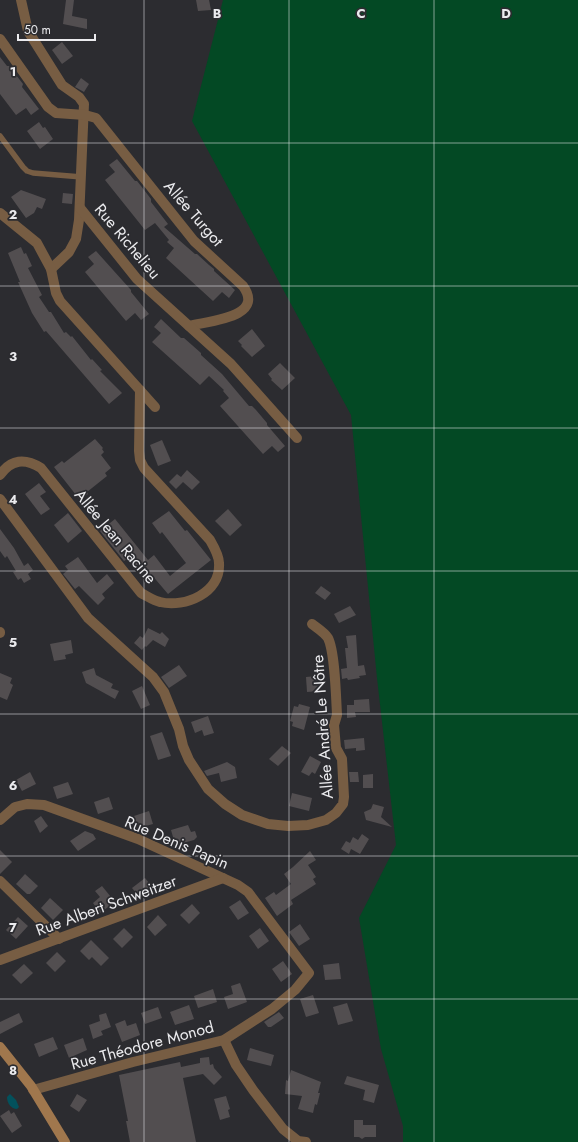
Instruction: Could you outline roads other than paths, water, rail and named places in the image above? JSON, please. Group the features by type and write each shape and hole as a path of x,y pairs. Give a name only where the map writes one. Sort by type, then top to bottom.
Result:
{"main road":[{"path":"0,1047 33,1090 65,1142"}],"street":[{"name":"Rue Richelieu","path":"21,0 28,31 62,85 79,98 84,104 85,116 80,208 137,279 231,364 297,438"},
{"path":"0,38 51,111 56,113 85,116"},
{"name":"Allée Turgot","path":"85,116 96,118 194,241 243,286 248,293 248,304 242,312 215,321 200,322 189,326"},
{"path":"51,270 69,252 76,239 80,208"},
{"path":"0,213 37,243 51,270 56,293 60,301 155,407"},
{"name":"Allée Jean Racine","path":"0,475 9,465 17,462 25,461 33,463 40,468 141,593 160,602 180,603 204,594 213,586 217,577 219,564 217,552 210,540 144,468 140,460 140,390"},
{"name":"Allée André Le Nôtre","path":"0,499 88,618 153,677 164,692 180,729 183,746 189,760 208,789 225,804 242,815 268,824 288,826 308,825 326,820 336,813 343,804 342,759 336,748 334,725 338,715 331,650 328,638 312,624"},
{"name":"Rue Denis Papin","path":"0,820 15,807 27,804 44,805 138,839 238,885 248,892 308,974"},
{"name":"Rue Albert Schweitzer","path":"0,960 223,878"},
{"path":"0,881 59,939"},
{"name":"Rue Théodore Monod","path":"33,1090 133,1062 224,1040 272,1009 295,990 308,974"},
{"path":"224,1040 240,1071 283,1129 298,1140 306,1142"}],"lane":[{"path":"0,136 22,167 27,171 33,173 82,177"}],"water":[{"path":"10,1094 16,1100 19,1107 17,1109 11,1107 7,1099"}]}
